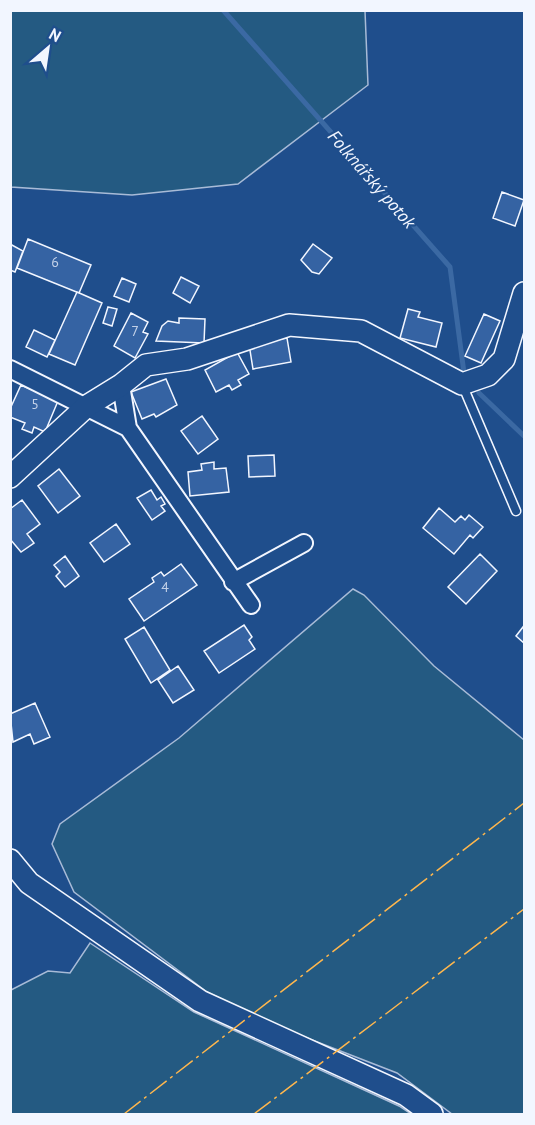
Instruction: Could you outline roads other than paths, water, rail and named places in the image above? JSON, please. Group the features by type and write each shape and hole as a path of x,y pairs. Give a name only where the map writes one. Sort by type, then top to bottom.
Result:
{"street":[{"path":"10,477 87,406 121,385 147,364 187,359 289,325 361,332 462,384 488,375 504,359 525,293"},
{"path":"10,369 128,428"},
{"path":"121,385 128,428 251,605"},
{"path":"233,582 304,543"},
{"path":"10,860 29,883 200,1001 406,1095 432,1114"}],"lane":[{"path":"462,384 516,511"}],"waterway":[{"name":"Folknářský potok","path":"223,10 450,267 464,373"},
{"name":"Folknářský potok","path":"479,393 524,436"}]}
